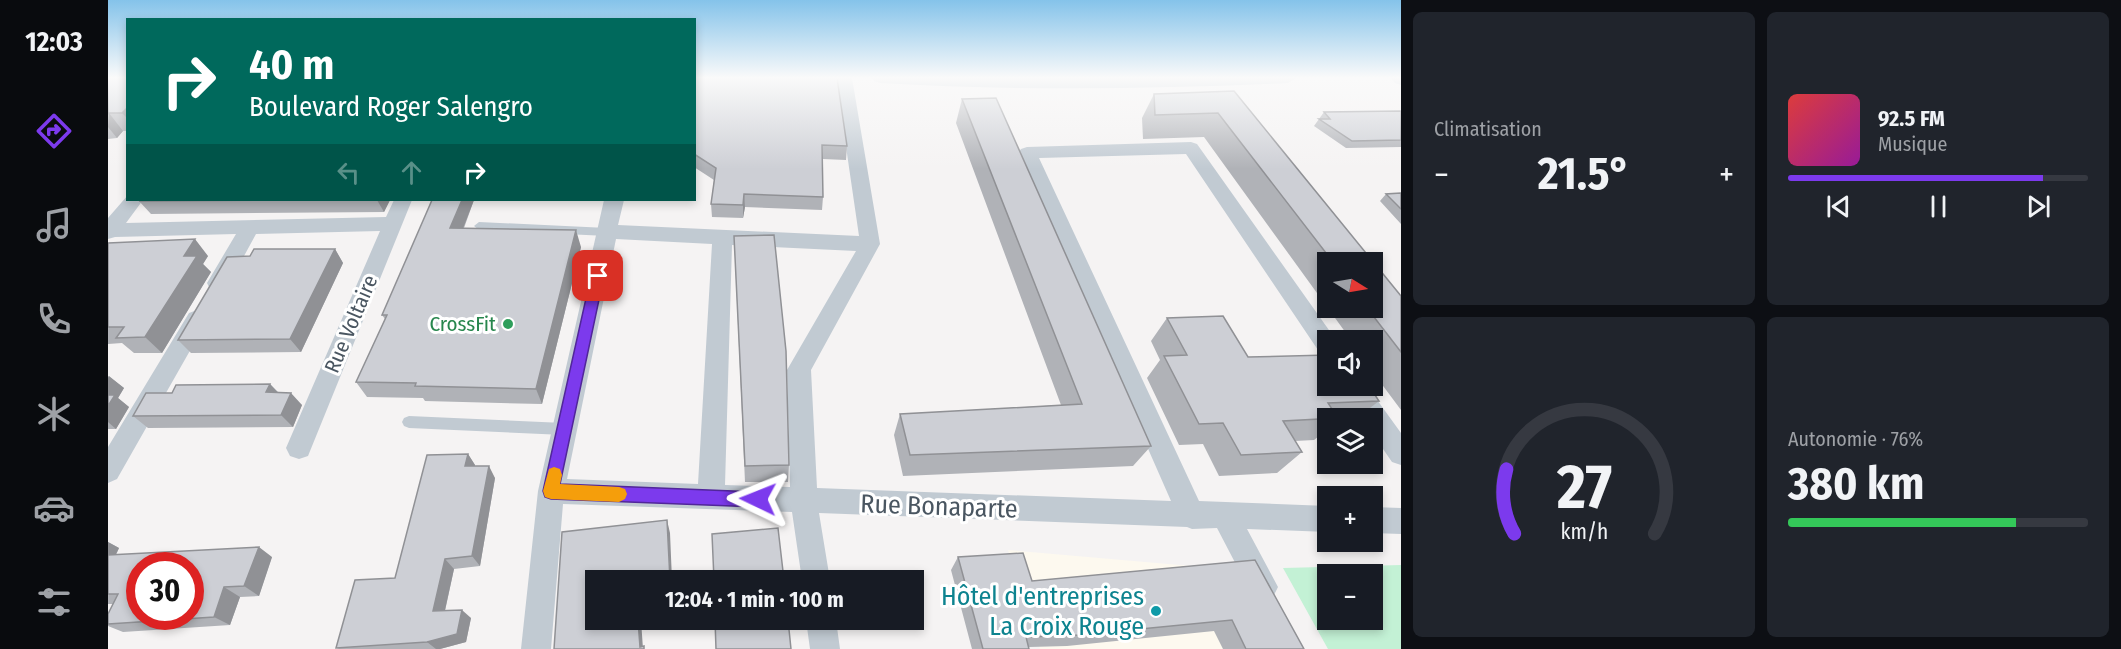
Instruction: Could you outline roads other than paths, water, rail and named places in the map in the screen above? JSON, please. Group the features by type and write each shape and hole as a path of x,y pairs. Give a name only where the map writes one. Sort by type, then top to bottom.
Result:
{"street":[{"path":"814,570 804,501 800,370 870,244 849,108"},
{"path":"1192,516 1027,153 1191,148 1317,331"},
{"path":"109,231 132,201"},
{"name":"Rue Voltaire","path":"299,448 402,201"},
{"path":"536,649 551,491 614,201"},
{"path":"109,231 392,224"},
{"path":"108,471 250,227"},
{"path":"607,232 870,244"},
{"path":"711,498 722,239"},
{"path":"1361,396 1401,454"},
{"name":"Rue Bonaparte","path":"551,491 1317,519"},
{"path":"1226,517 1274,609"},
{"path":"1383,520 1401,521"},
{"path":"822,630 825,649"}],"lane":[{"path":"479,226 607,232"},
{"path":"409,422 564,429"}],"place":[{"name":"CrossFit","path":"508,324"},
{"name":"Hôtel d'entreprises La Croix Rouge","path":"1156,611"}]}
